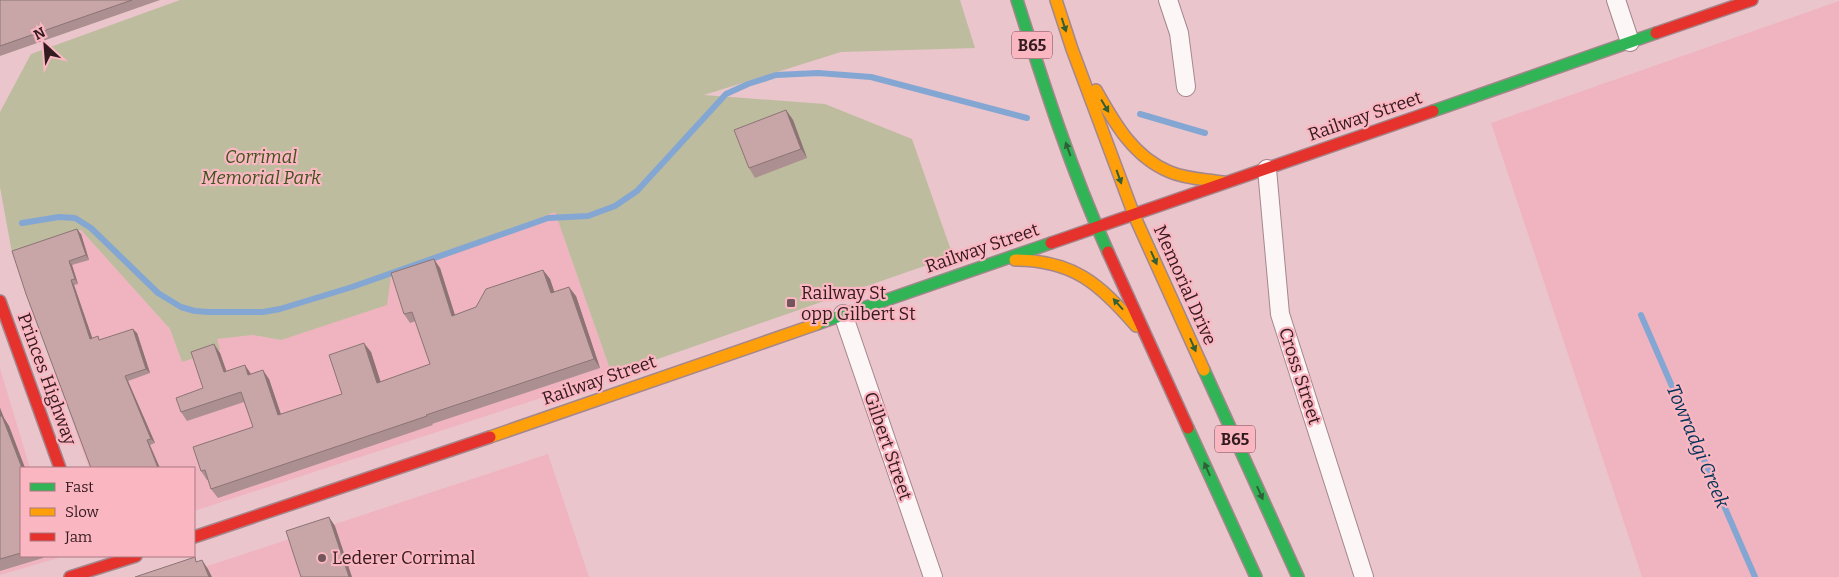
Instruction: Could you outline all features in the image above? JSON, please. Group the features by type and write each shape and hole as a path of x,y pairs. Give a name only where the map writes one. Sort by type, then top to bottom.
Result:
{"main road":[{"name":"B65","path":"1017,0 1046,91 1097,227 1256,577"},
{"name":"Memorial Drive","path":"1056,0 1072,49 1134,215 1298,577"},
{"name":"Railway Street","path":"195,537 497,435 1752,0"},
{"path":"1072,49 1117,126 1132,146 1150,163 1171,173 1227,182"},
{"path":"997,261 1042,260 1074,271 1087,278 1115,301 1149,341"},
{"name":"Princes Highway","path":"0,301 60,467"},
{"path":"92,557 98,573"},
{"path":"70,577 98,573 134,557"}],"street":[{"path":"1168,0 1179,33 1186,87"},
{"path":"1616,0 1630,42"},
{"name":"Cross Street","path":"1267,169 1280,314 1364,577"},
{"name":"Gilbert Street","path":"843,314 933,577"}],"shaded area":[{"path":"1839,1 1839,577 1642,577 1491,123"},
{"path":"555,211 612,375 195,511 195,467 89,467 12,253 81,230 170,329 182,362 220,350 216,339 253,335 281,340 391,276"},
{"path":"0,368 30,467 20,467 20,557 58,558 0,575"},
{"path":"548,454 589,577 174,577"}],"green space":[{"name":"Corrimal Memorial Park","path":"180,0 960,0 975,48 841,52 704,95 825,104 912,139 953,256 612,375 555,212 391,276 387,305 281,340 253,335 217,339 220,350 182,362 170,329 81,230 12,253 0,187 0,112 31,54"}],"building":[{"path":"0,0 132,0 0,46"},
{"path":"786,110 801,149 749,168 734,130"},
{"path":"77,229 86,255 69,261 75,279 71,280 90,339 98,336 99,340 133,329 146,369 125,376 151,439 147,440 158,467 91,467 26,294 12,251"},
{"path":"434,259 452,316 476,307 486,289 543,270 551,293 569,287 594,359 211,489 205,470 201,471 193,447 253,427 241,392 181,412 176,398 203,388 191,352 214,344 224,372 245,365 248,375 263,370 278,415 342,394 329,355 364,343 377,383 430,364 412,312 404,314 391,273"},
{"path":"0,416 2,416 22,467 20,467 20,553 0,559"},
{"name":"Lederer Corrimal","path":"329,517 349,577 301,577 286,531"},
{"path":"195,557 196,562 202,560 209,577 135,577"}],"waterway":[{"path":"22,223 59,217 75,218 91,228 158,293 181,307 209,312 263,312 280,309 352,287 548,218 588,216 615,206 637,191 726,94 748,84 776,75 818,73 871,77 1027,118"},
{"path":"1140,114 1205,133"},
{"name":"Towradgi Creek","path":"1641,315 1755,577"}],"traffic: fast":[{"path":"1017,0 1070,159 1108,252"},
{"path":"1433,111 1656,33"},
{"path":"817,324 1051,243"},
{"path":"1204,370 1298,577"},
{"path":"1188,428 1256,577"}],"traffic: slow":[{"path":"1056,0 1072,49 1134,215 1204,370"},
{"path":"1096,90 1126,137 1145,157 1176,174 1223,182"},
{"path":"1015,260 1053,264 1084,277 1110,298 1136,326"},
{"path":"490,437 817,324"}],"traffic: jam":[{"path":"1656,33 1752,0"},
{"path":"1051,243 1433,111"},
{"path":"1108,252 1188,428"},
{"path":"0,301 60,467"},
{"path":"195,537 490,437"},
{"path":"70,577 133,557"}],"place":[{"name":"Railway St opp Gilbert St","path":"791,303"},
{"name":"Lederer Corrimal","path":"322,558"}]}
